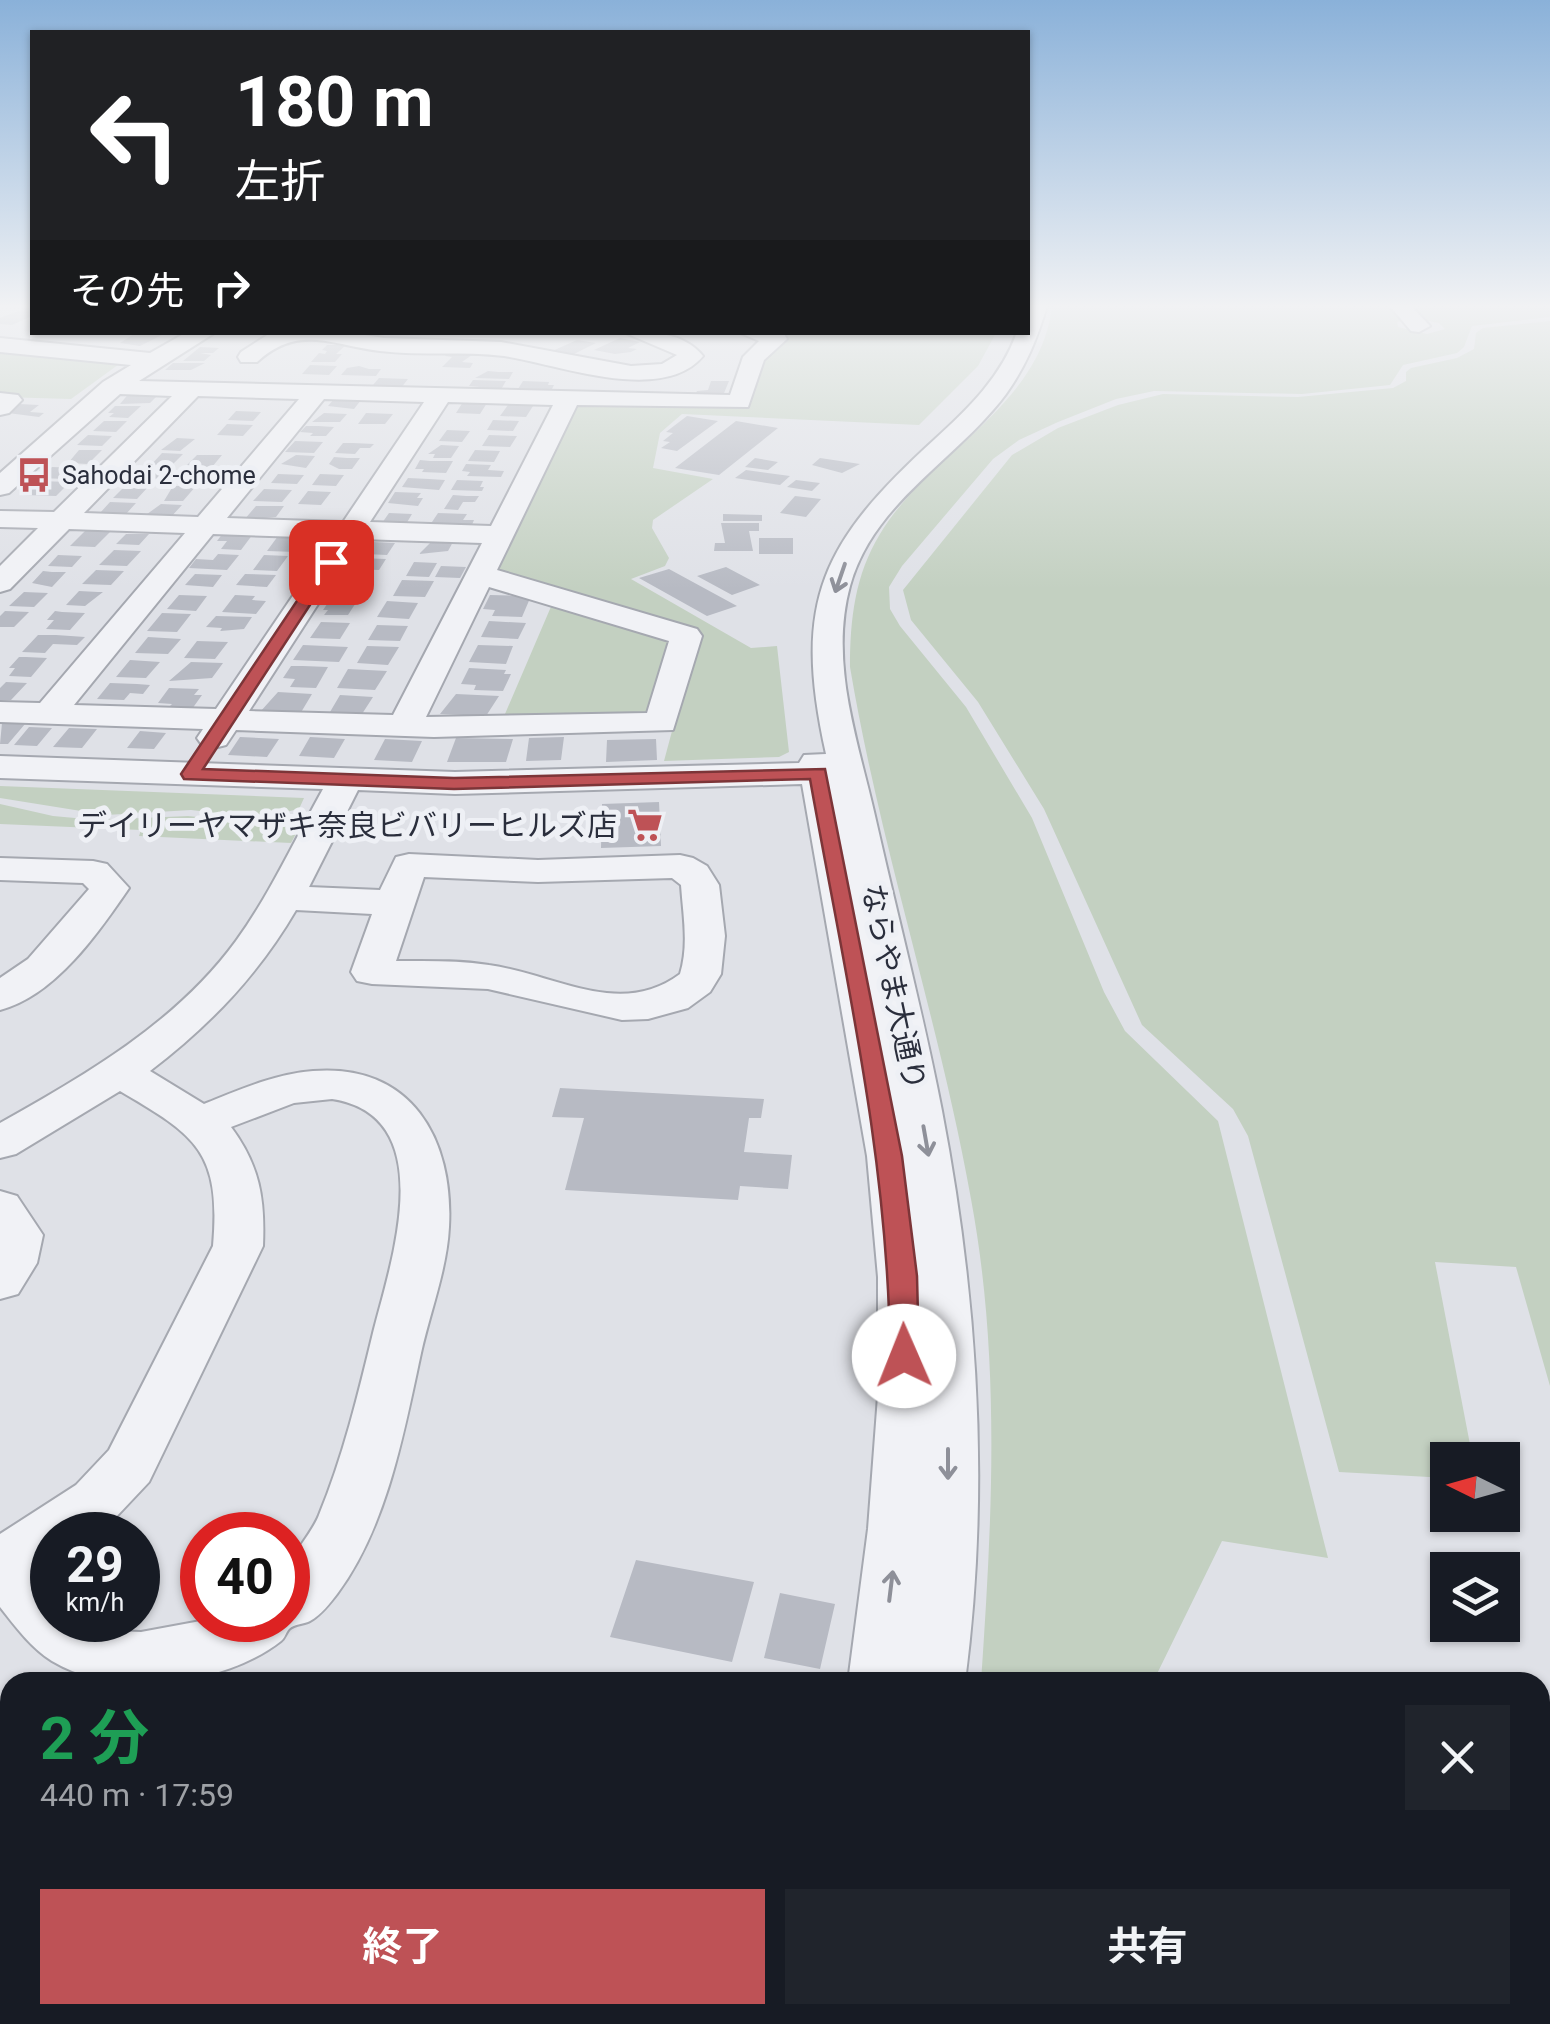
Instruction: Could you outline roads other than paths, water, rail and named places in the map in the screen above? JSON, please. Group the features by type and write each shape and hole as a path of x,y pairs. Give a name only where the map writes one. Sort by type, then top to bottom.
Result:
{"street":[{"path":"0,487 96,400"},
{"path":"0,583 181,400"},
{"path":"49,714 310,400"},
{"path":"190,774 437,400"},
{"path":"404,726 567,400"},
{"path":"651,400 740,400"},
{"name":"ならやま大通り","path":"935,1672 948,1532 948,1329 937,1206 920,1105 799,656 806,599 820,559 865,494 965,400"},
{"name":"ならやま大通り","path":"879,1672 898,1529 905,1396 903,1276 890,1156 832,772 826,644 836,584 851,547 888,495 986,400"},
{"path":"0,519 502,534"},
{"path":"0,712 404,726 661,723 686,636 482,575"},
{"path":"0,767 345,782 597,782 832,772"},
{"path":"0,1143 116,1072 185,1022 247,955 345,782"},
{"path":"410,865 538,871 680,866 693,874 700,885 703,969 695,983 666,1000 634,1008 590,1004 550,989 486,977 372,972 394,902 410,865"},
{"path":"0,868 94,872 110,888 44,968 0,997"},
{"path":"281,897 394,902"},
{"path":"116,1072 203,1120 236,1168 242,1214 238,1246 129,1466 96,1500 1,1565 51,1623 74,1643 117,1658 156,1658 208,1650 222,1642"},
{"path":"203,1120 298,1085 329,1082 378,1096 405,1121 420,1167 426,1225 355,1494 334,1548 310,1582"},
{"path":"0,1208 18,1236 12,1263 0,1281"}],"place":[{"name":"Sahodai 2-chome","path":"34,475"},
{"name":"デイリーヤマザキ奈良ビバリーヒルズ店","path":"645,825"}]}
